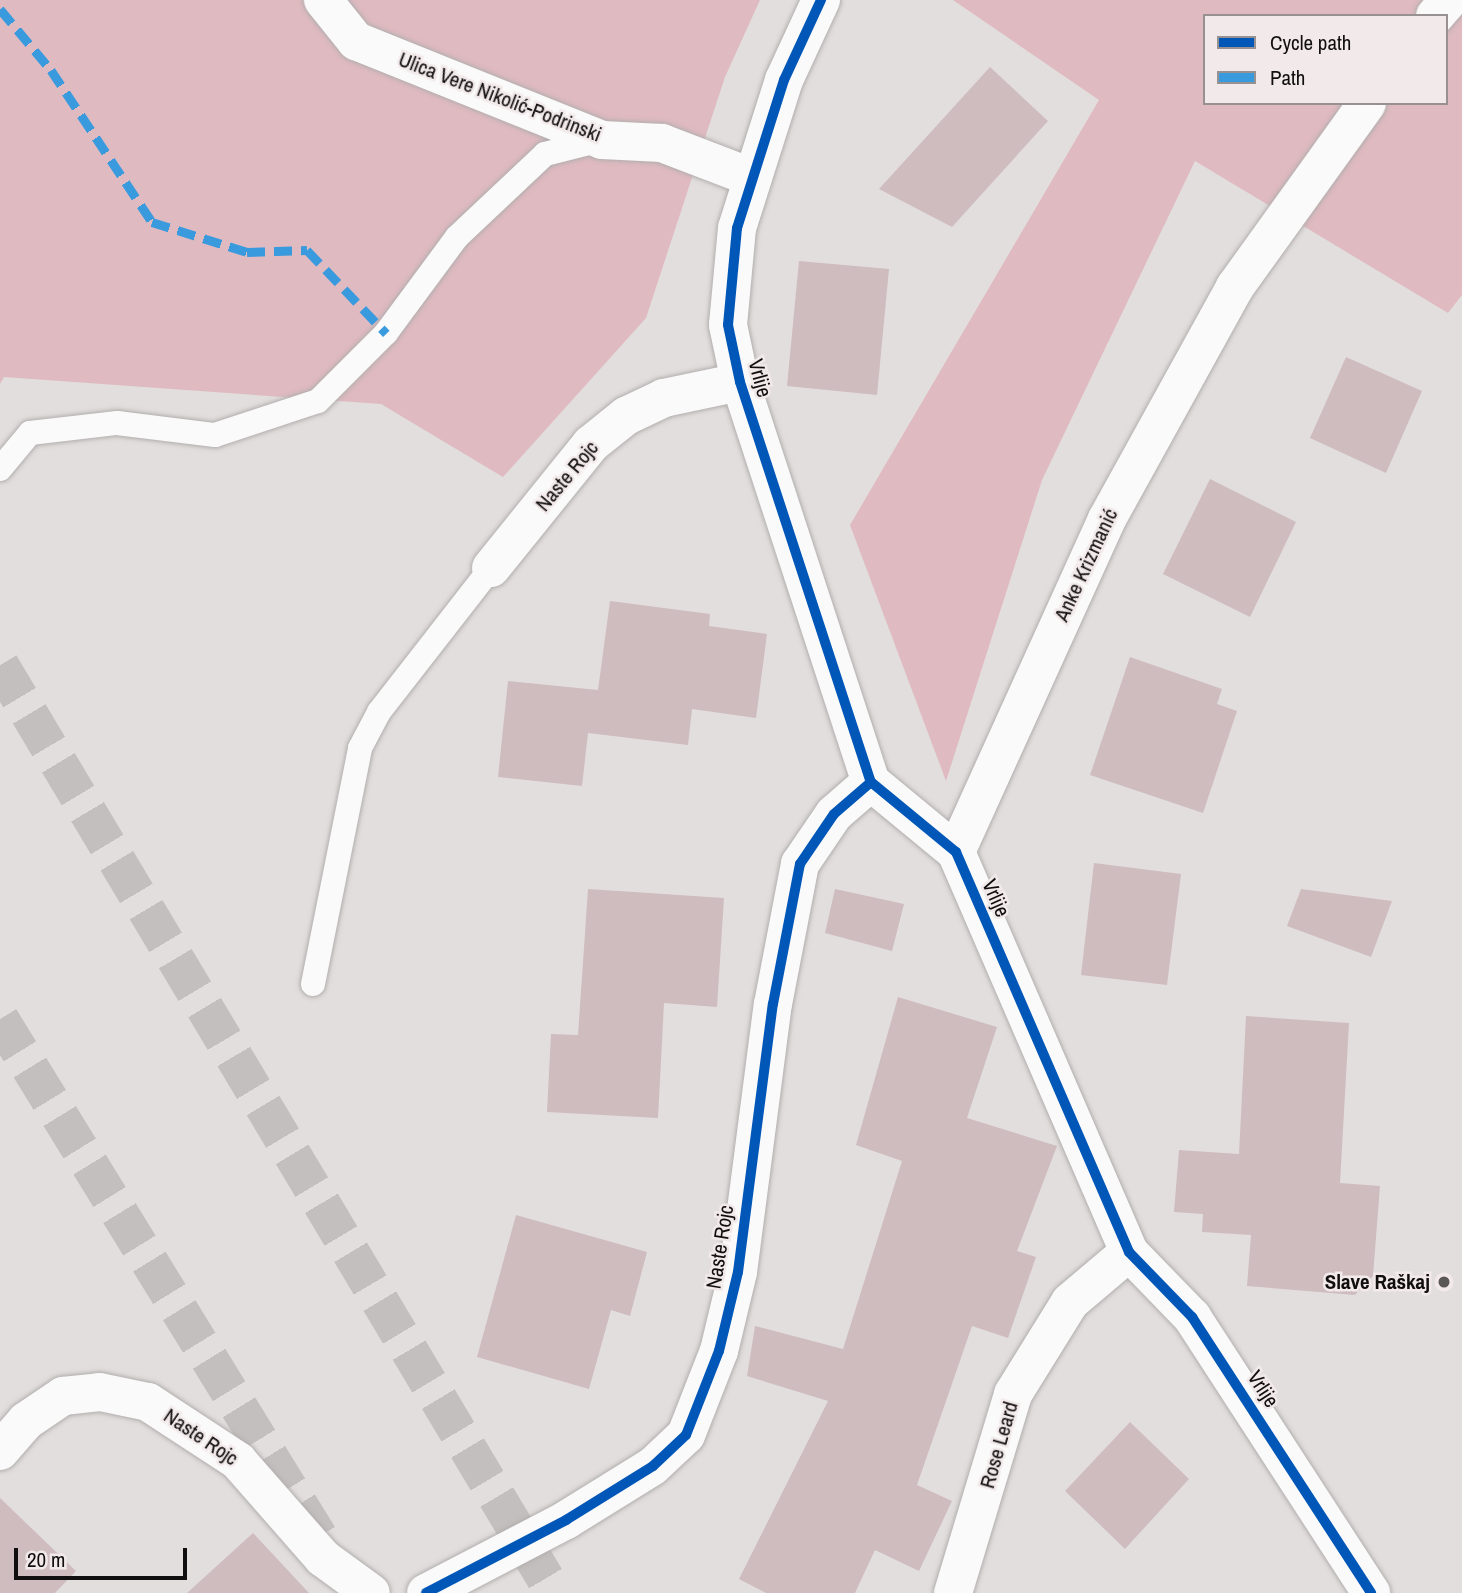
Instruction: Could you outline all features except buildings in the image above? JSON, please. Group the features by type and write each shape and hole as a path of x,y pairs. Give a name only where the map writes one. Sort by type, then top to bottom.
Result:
{"street":[{"name":"Ulica Vere Nikolić-Podrinski","path":"323,0 356,41 602,140 662,143 753,178"},
{"path":"753,178 784,80 821,0"},
{"path":"1437,14 1449,0"},
{"name":"Anke Krizmanić","path":"956,852 1107,519 1235,287 1366,105"},
{"name":"Vrlije","path":"753,178 737,228 728,325 740,382 871,782 956,852 1129,1252 1192,1317 1371,1593"},
{"name":"Naste Rojc","path":"491,568 591,444 626,416 664,398 740,382"},
{"name":"Naste Rojc","path":"426,1593 566,1520 653,1466 686,1435 719,1350 738,1272 773,1004 800,864 834,814 871,782"},
{"name":"Rose Leard","path":"954,1593 1013,1394 1070,1302 1129,1252"},
{"name":"Naste Rojc","path":"0,1451 26,1421 63,1396 100,1392 148,1402 238,1461 323,1558 371,1593"}],"lane":[{"path":"0,469 30,433 117,423 215,435 318,401 386,333 457,237 545,154 602,140"},
{"path":"313,984 360,748 379,712 491,568"}],"shaded area":[{"path":"0,0 760,0 725,77 646,318 503,477 381,404 4,377 0,384"},
{"path":"953,0 1462,0 1462,295 1448,313 1195,161 1042,480 946,781 850,525 1099,100"}],"tunnel":[{"path":"0,665 554,1593"},
{"path":"0,1019 320,1539"}],"marked path":[{"path":"0,9 51,70 152,222 247,252 307,250 386,333"}],"cycle path":[{"path":"821,0 784,80 737,228 728,325 740,382 871,782 956,852 1129,1252 1192,1317 1371,1593"},
{"path":"426,1593 566,1520 653,1466 686,1435 719,1351 738,1272 773,1004 800,864 834,814 871,782"}],"place":[{"name":"Slave Raškaj","path":"1444,1282"}]}
